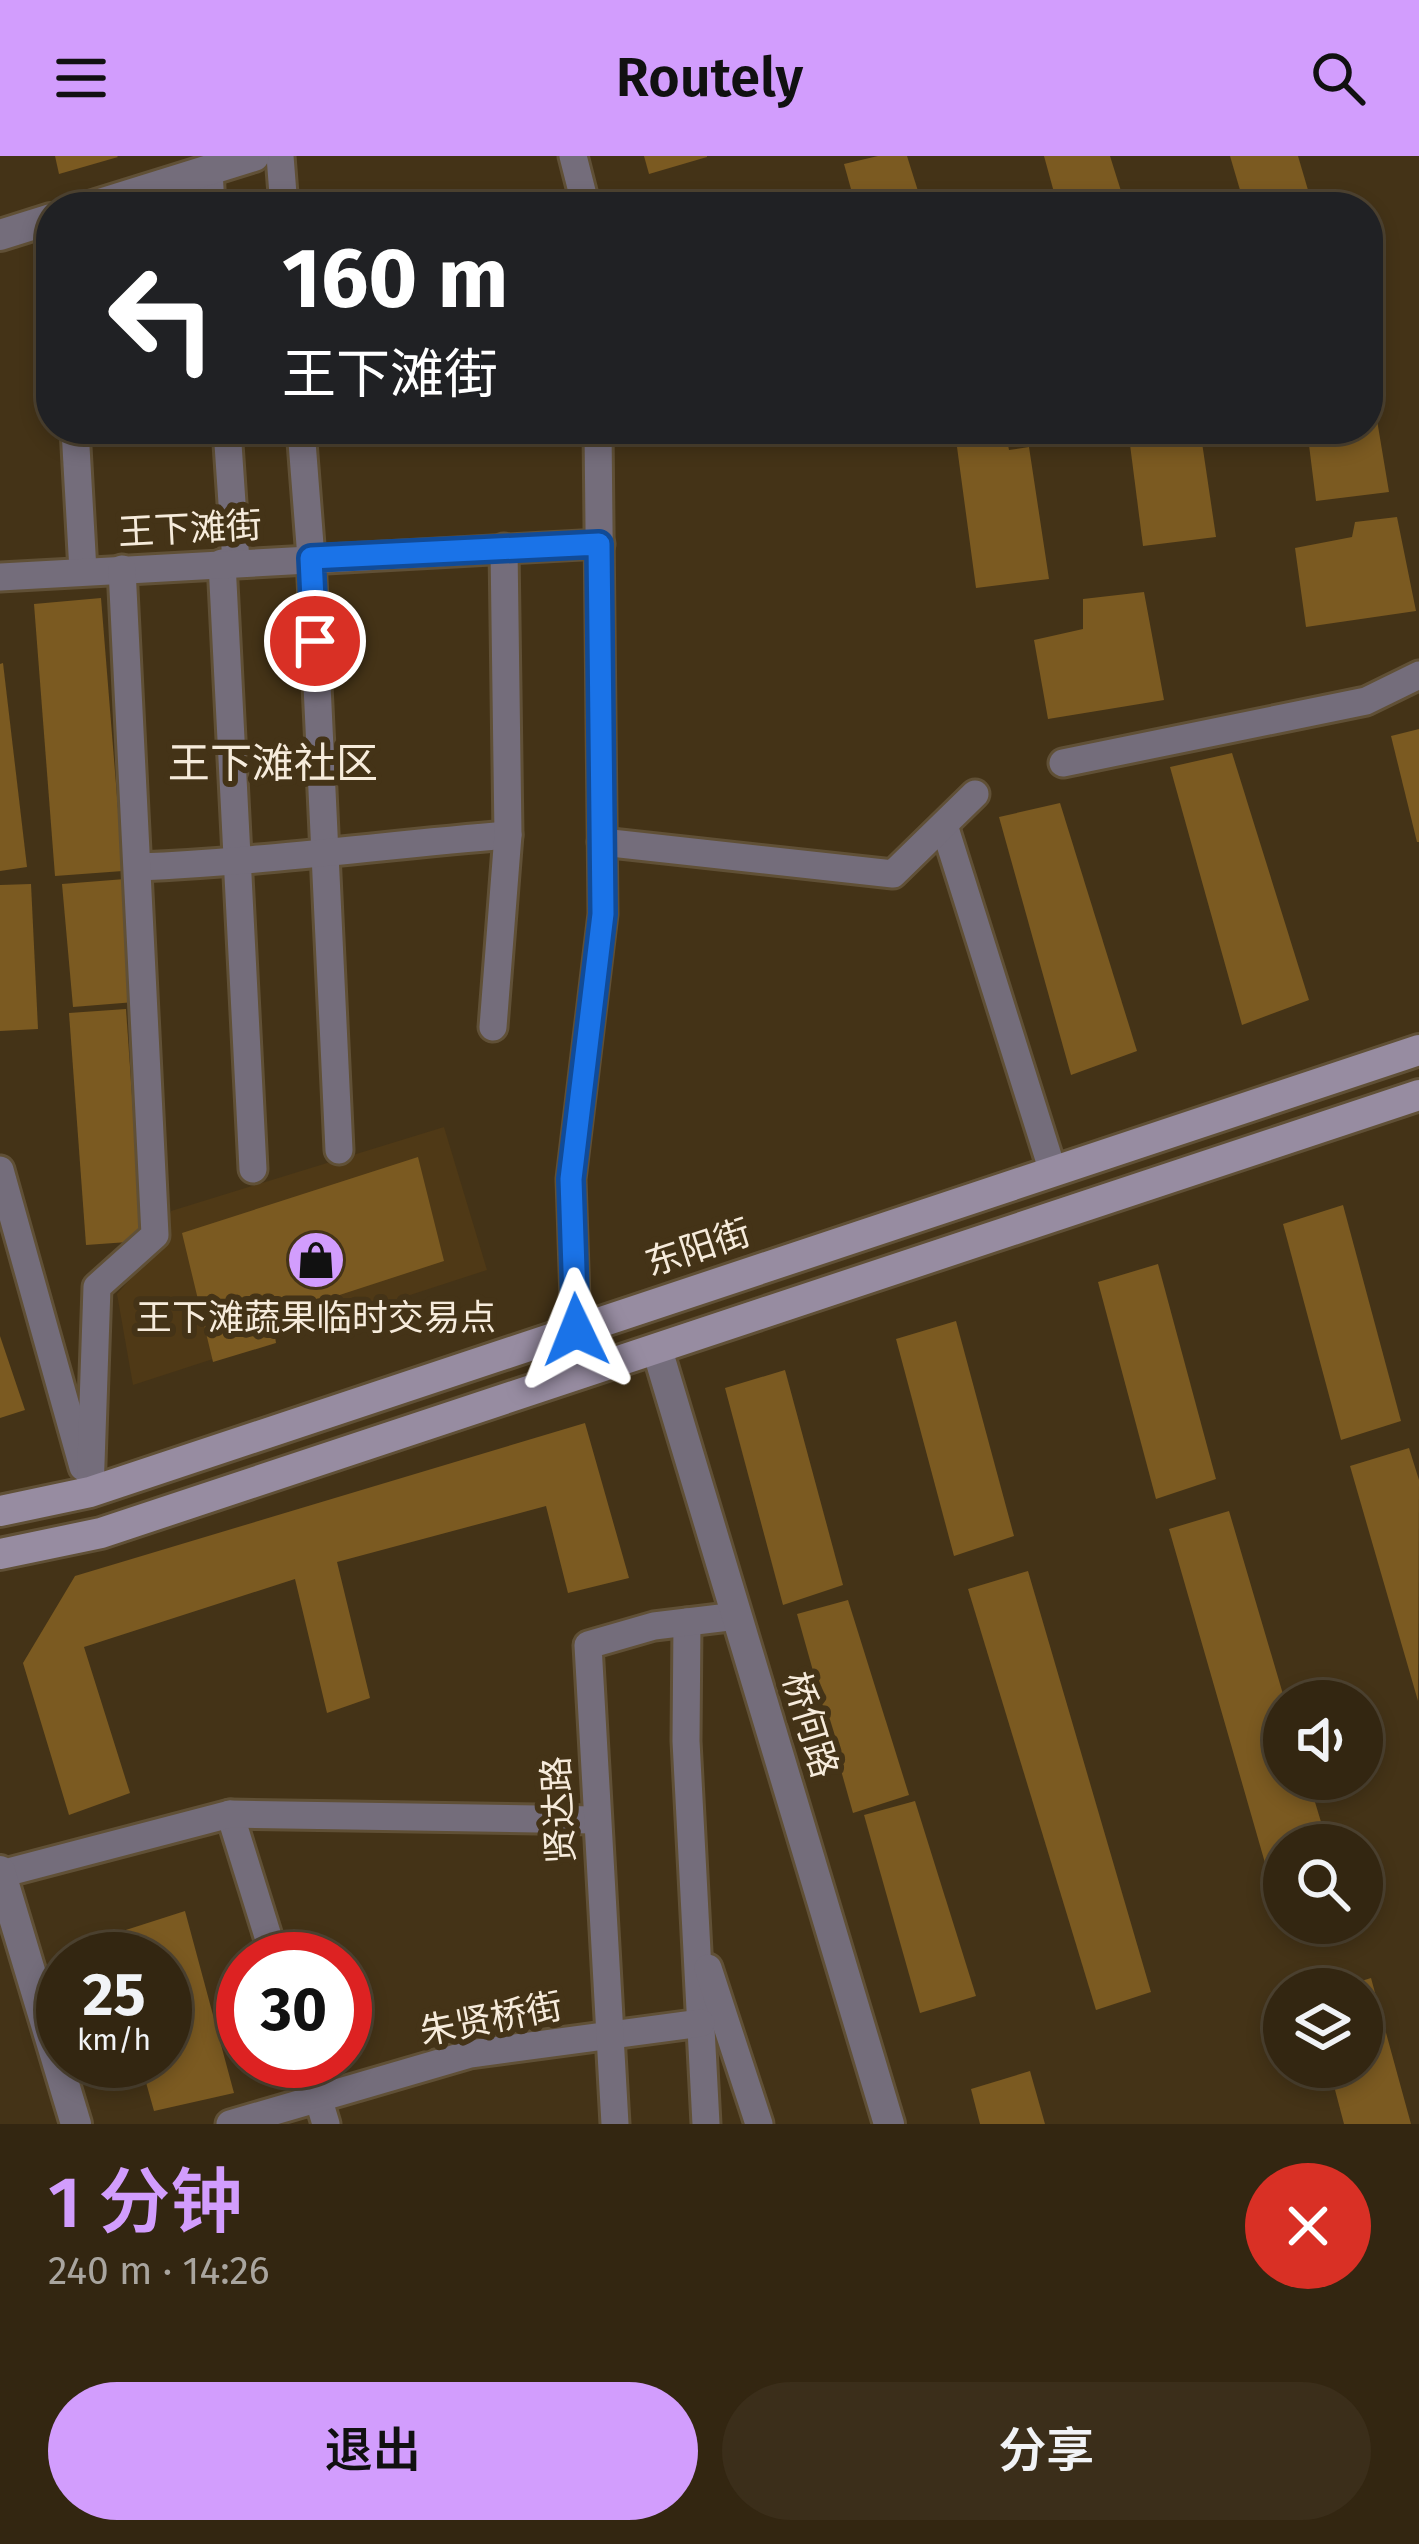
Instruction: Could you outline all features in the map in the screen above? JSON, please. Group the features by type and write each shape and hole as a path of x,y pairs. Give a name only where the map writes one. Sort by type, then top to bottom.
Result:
{"main road":[{"name":"东阳街","path":"0,1511 90,1492 1419,1050"},
{"path":"0,1553 101,1533 1419,1095"}],"street":[{"path":"138,192 254,156"},
{"path":"280,156 283,192"},
{"path":"573,156 582,192"},
{"path":"208,170 210,192"},
{"path":"0,235 36,224"},
{"path":"76,444 83,572"},
{"path":"227,444 253,1169"},
{"path":"302,444 339,1150"},
{"path":"576,1330 571,1179 603,914 598,444"},
{"name":"王下滩街","path":"0,577 599,544"},
{"path":"493,1027 508,835 504,548"},
{"path":"90,1492 98,1287 155,1235 122,568"},
{"path":"1063,763 1366,701 1419,676"},
{"path":"602,842 893,874 975,794"},
{"path":"944,825 1053,1172"},
{"path":"138,867 239,863 325,850 508,835"},
{"path":"0,1170 90,1492"},
{"name":"桥何路","path":"657,1348 889,2124"},
{"name":"贤达路","path":"615,2124 588,1645 654,1626 737,1616"},
{"path":"687,1622 686,1741 706,2124"},
{"path":"76,2124 0,1873 230,1814 595,1820"},
{"path":"230,1814 267,1932"},
{"path":"696,1931 759,2124"},
{"name":"朱贤桥街","path":"230,2124 322,2111 470,2054 701,2023"}],"shaded area":[{"name":"王下滩蔬果临时交易点","path":"444,1127 487,1270 133,1385 117,1294 156,1250 171,1211"}],"building":[{"path":"55,156 117,156 118,157 59,174"},
{"path":"644,156 707,156 707,157 649,174"},
{"path":"878,156 907,156 918,192 852,192 844,164"},
{"path":"1044,156 1110,156 1121,192 1054,192"},
{"path":"1230,156 1298,156 1309,192 1241,192"},
{"path":"934,444 1008,444 1009,450 1029,447 1049,579 976,588 957,447"},
{"path":"1130,444 1202,444 1216,537 1143,546"},
{"path":"1309,444 1381,444 1389,492 1316,501"},
{"path":"1397,517 1416,611 1306,627 1295,548 1352,537 1355,522"},
{"path":"1144,592 1164,700 1048,719 1034,640 1083,629 1083,599"},
{"path":"101,598 123,871 55,876 34,604"},
{"path":"0,664 27,867 0,871"},
{"path":"1419,729 1419,842 1417,842 1391,736"},
{"path":"1232,753 1309,1000 1242,1025 1170,767"},
{"path":"1060,803 1137,1051 1071,1075 999,817"},
{"path":"125,879 135,1002 73,1007 62,884"},
{"path":"31,884 38,1029 0,1031 0,885"},
{"path":"126,1009 142,1241 86,1245 69,1013"},
{"path":"418,1157 444,1261 272,1317 276,1343 213,1362 182,1233"},
{"path":"1343,1205 1401,1421 1341,1440 1283,1224"},
{"path":"1158,1264 1216,1479 1156,1499 1098,1282"},
{"path":"956,1321 1014,1536 954,1556 896,1339"},
{"path":"0,1336 25,1410 0,1418"},
{"path":"785,1370 843,1585 783,1605 725,1388"},
{"path":"585,1423 629,1578 568,1593 546,1506 337,1562 370,1698 327,1713 295,1579 84,1647 130,1793 69,1815 23,1663 75,1576"},
{"path":"1409,1448 1419,1480 1418,1701 1350,1466"},
{"path":"1229,1511 1279,1680 1263,1680 1263,1800 1314,1800 1322,1824 1263,1824 1263,1856 1169,1529"},
{"path":"1028,1571 1151,1992 1096,2010 968,1589"},
{"path":"848,1600 909,1795 853,1813 797,1614"},
{"path":"915,1801 976,1996 920,2013 864,1815"},
{"path":"185,1911 191,1932 120,1932"},
{"path":"192,1937 216,2026 216,2088 233,2088 234,2093 154,2111 148,2088 192,2088"},
{"path":"1383,2022 1411,2124 1344,2124 1335,2088 1383,2088"},
{"path":"1030,2071 1045,2124 980,2124 971,2089"}],"place":[{"name":"王下滩蔬果临时交易点","path":"316,1260"}],"district":[{"name":"王下滩社区","path":"273,764"}],"route":[{"path":"315,641 311,558 599,544 603,914 571,1179 576,1330"}]}
